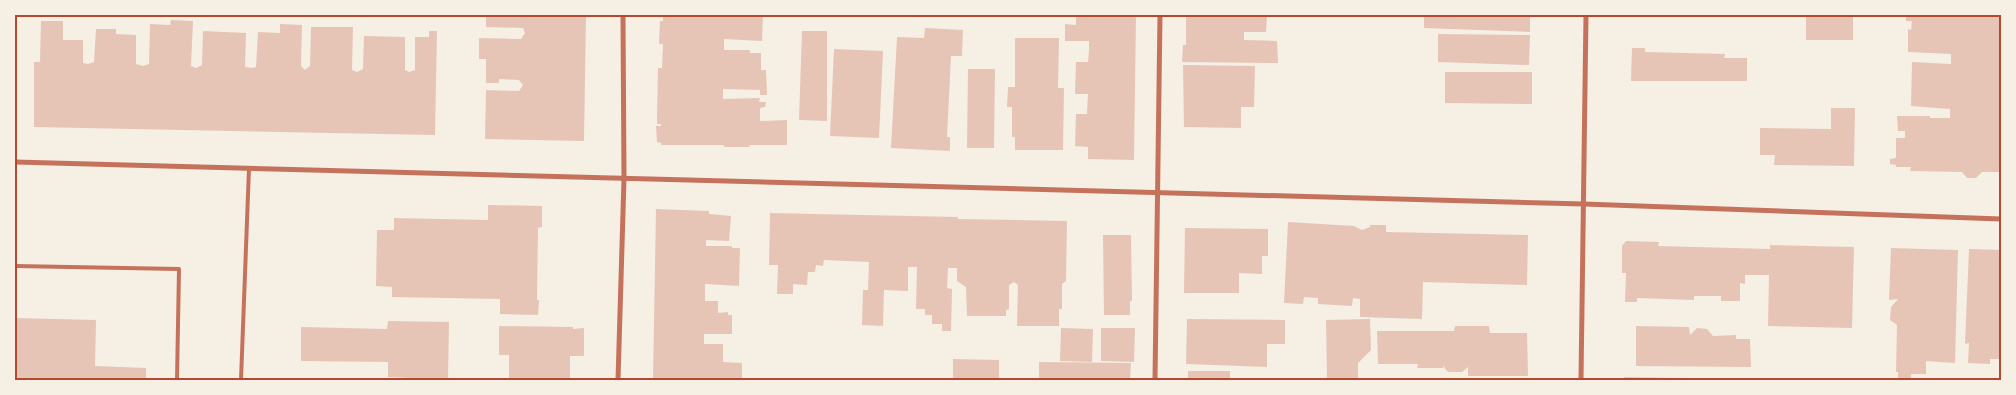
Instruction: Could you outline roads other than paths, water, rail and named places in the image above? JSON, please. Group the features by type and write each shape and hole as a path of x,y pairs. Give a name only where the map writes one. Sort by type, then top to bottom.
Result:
{"street":[{"path":"618,380 624,179 623,15"},
{"path":"1155,380 1160,15"},
{"path":"1581,380 1586,15"},
{"path":"15,162 1584,204 2001,219"}],"lane":[{"path":"241,380 249,168"},
{"path":"15,266 179,269 177,380"}]}
